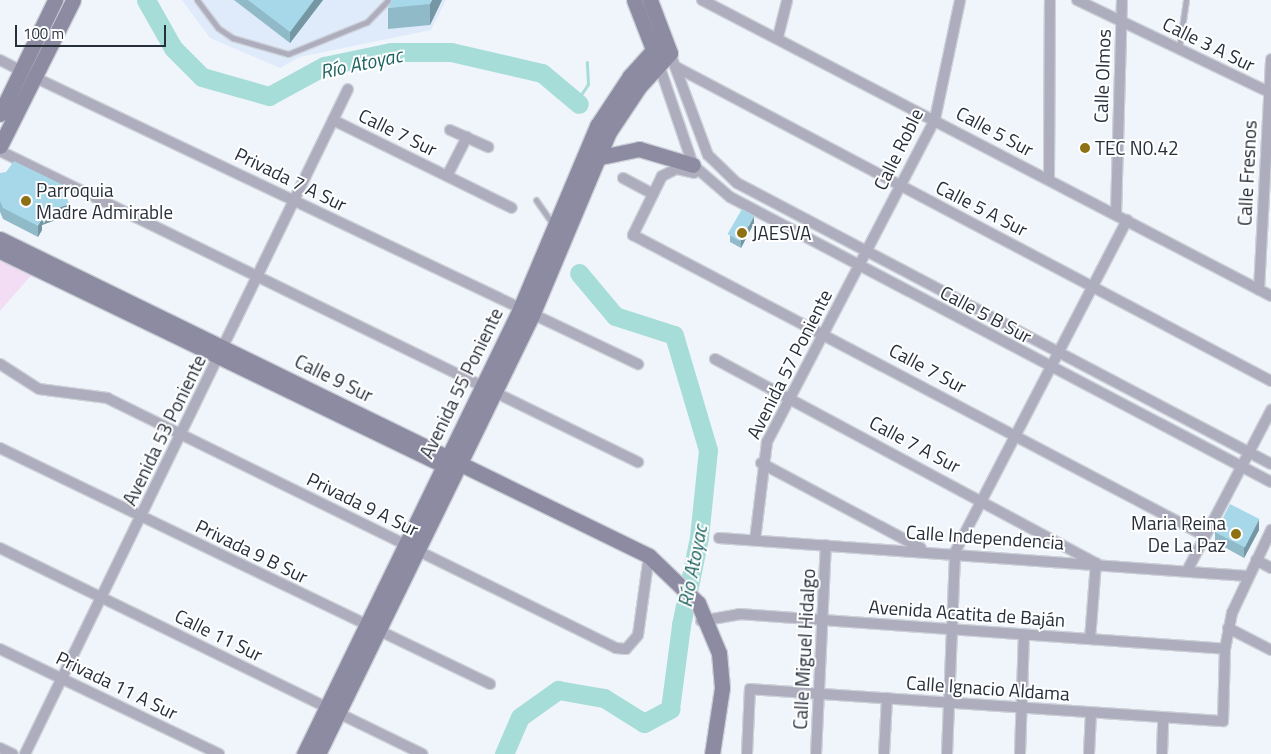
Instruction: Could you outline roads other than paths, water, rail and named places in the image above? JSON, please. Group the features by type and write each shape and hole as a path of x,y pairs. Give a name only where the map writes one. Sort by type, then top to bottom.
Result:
{"main road":[{"path":"0,146 55,0"},
{"path":"0,114 28,74 73,0"},
{"path":"634,0 659,65"},
{"path":"650,0 673,60"},
{"name":"Avenida 55 Poniente","path":"526,312 555,227 597,126 653,49 664,38"},
{"name":"Avenida 55 Poniente","path":"304,754 332,710 526,312 596,158 622,111 659,65 673,60"},
{"path":"596,158 639,149 698,170"},
{"name":"Calle 9 Sur","path":"0,239 222,352 648,560 671,579 704,620"},
{"name":"Calle 9 Sur","path":"0,251 222,352"},
{"path":"703,754 713,688 711,656 704,620"},
{"path":"704,620 719,653 722,688 712,754"},
{"name":"Avenida 55 Poniente","path":"318,754 332,710"}],"street":[{"name":"Calle 5 Sur","path":"702,0 778,37 1271,296"},
{"path":"778,37 787,0"},
{"name":"Calle Roble","path":"858,266 935,119 960,0"},
{"path":"1048,179 1050,0"},
{"name":"Calle 3 A Sur","path":"1077,0 1270,93"},
{"name":"Calle Olmos","path":"1116,214 1122,0"},
{"name":"Calle Fresnos","path":"1259,290 1271,59"},
{"name":"Privada 7 A Sur","path":"0,60 638,364"},
{"name":"Calle 5 B Sur","path":"673,60 708,155 737,183 1271,464"},
{"name":"Calle 5 A Sur","path":"673,60 900,186 1094,285 1271,381"},
{"path":"623,178 653,194 668,171 698,170 659,65"},
{"name":"Avenida 53 Poniente","path":"25,754 296,201 348,90"},
{"name":"Calle 7 Sur","path":"333,120 512,208"},
{"path":"450,130 488,147"},
{"name":"Calle 7 Sur","path":"447,176 466,137"},
{"path":"0,151 638,462"},
{"name":"Calle 5 B Sur","path":"698,170 730,197 1051,368 1271,482"},
{"name":"Calle 7 Sur","path":"653,194 633,235 1016,434 1205,536"},
{"path":"948,754 956,552 981,498 1128,220"},
{"name":"Avenida 57 Poniente","path":"755,540 761,463 767,442 825,334 858,266"},
{"name":"Calle 7 A Sur","path":"715,359 981,498 1096,563"},
{"name":"Privada 9 A Sur","path":"0,364 39,389 106,398 181,436 626,649 638,635 648,560"},
{"path":"1187,571 1271,410"},
{"name":"Privada 9 B Sur","path":"0,448 371,629 490,684"},
{"path":"761,463 924,550"},
{"path":"1225,649 1228,628 1247,576 1271,530"},
{"name":"Calle Independencia","path":"719,538 956,552 1247,576"},
{"name":"Calle Miguel Hidalgo","path":"816,754 826,545"},
{"name":"Calle 11 Sur","path":"0,548 423,754"},
{"path":"1256,560 1271,568"},
{"path":"1090,639 1096,563"},
{"name":"Avenida Acatita de Baján","path":"704,620 739,614 1225,649"},
{"path":"1228,628 1271,650"},
{"path":"1020,754 1024,635"},
{"name":"Privada 11 A Sur","path":"0,649 218,754"},
{"name":"Calle Ignacio Aldama","path":"747,754 750,689 819,692 950,704 1223,721 1225,649"},
{"path":"884,754 887,698"},
{"path":"1089,754 1091,713"},
{"path":"1162,754 1163,718"},
{"path":"0,748 13,754"}],"lane":[{"path":"197,0 218,28 233,38 288,54 367,22 388,0"},
{"path":"1179,49 1186,0"},
{"path":"536,200 555,227"}],"waterway":[{"name":"Río Atoyac","path":"146,0 173,48 202,77 269,96 324,66 391,52 451,52 542,73 579,104"},
{"path":"578,99 588,84 587,62"},
{"name":"Río Atoyac","path":"504,754 520,717 558,690 604,698 644,723 670,709 681,625 699,537 708,450 674,335 615,316 579,273"}],"place":[{"name":"TEC N0.42","path":"1085,148"},
{"name":"Parroquia Madre Admirable","path":"26,201"},
{"name":"JAESVA","path":"742,233"},
{"name":"Maria Reina De La Paz","path":"1236,534"}]}
